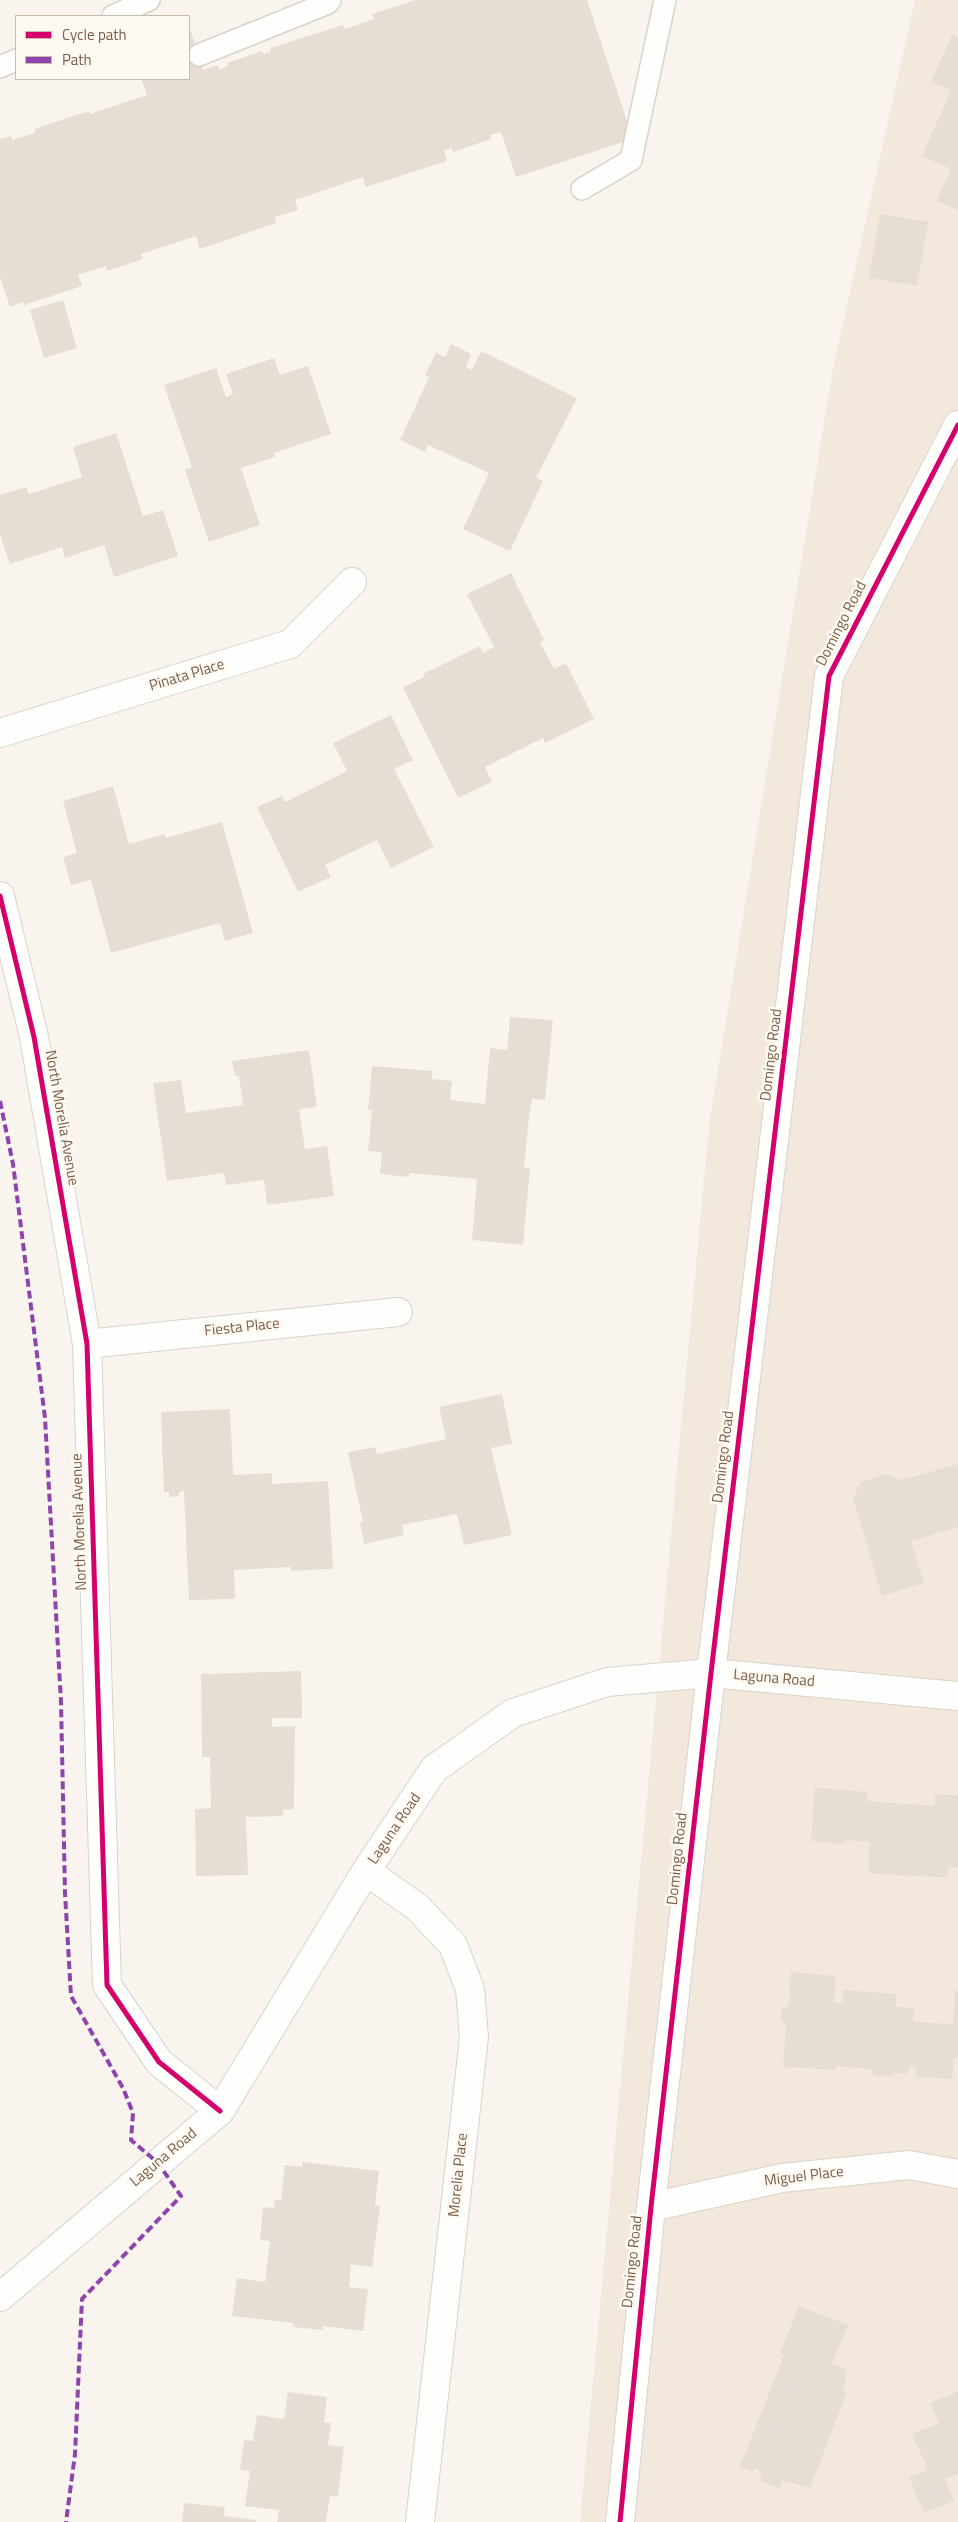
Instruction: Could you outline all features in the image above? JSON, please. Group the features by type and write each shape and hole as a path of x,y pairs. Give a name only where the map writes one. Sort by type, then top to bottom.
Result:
{"street":[{"name":"Domingo Road","path":"620,2522 651,2207 711,1673 829,676 958,425"},
{"name":"Pinata Place","path":"0,733 290,644 352,582"},
{"name":"North Morelia Avenue","path":"0,896 34,1037 87,1344 107,1986 159,2062 220,2111"},
{"name":"Fiesta Place","path":"87,1344 398,1312"},
{"name":"Laguna Road","path":"0,2296 220,2111 366,1871 434,1769 513,1712 607,1682 711,1673 958,1696"},
{"name":"Morelia Place","path":"366,1871 417,1907 453,1946 470,1989 473,2027 472,2056 420,2522"},
{"name":"Miguel Place","path":"651,2207 782,2178 909,2166 958,2174"}],"lane":[{"path":"115,15 149,0"},
{"path":"199,55 328,3 330,0"},
{"path":"582,189 631,160 665,0"},
{"path":"0,68 15,60"}],"shaded area":[{"path":"915,0 958,0 958,2522 580,2522 709,1124 833,368"}],"building":[{"path":"415,0 587,0 633,139 516,177 501,132 490,135 491,139 453,152 452,148 444,151 447,161 366,187 363,177 295,200 298,210 275,217 276,223 200,249 196,236 141,254 143,259 107,271 106,266 78,275 82,286 24,305 23,302 10,307 0,277 0,139 11,136 12,140 35,133 34,129 89,111 90,114 147,95 141,80 190,80 190,28 203,70 217,65 219,70 228,66 227,63 262,51 263,54 271,52 270,48 343,25 345,29 374,19 372,14"},
{"path":"952,35 958,38 958,210 937,201 951,169 922,156 951,90 931,82"},
{"path":"880,214 928,222 917,286 869,278"},
{"path":"63,300 77,348 44,358 30,310"},
{"path":"451,344 471,354 466,367 472,370 481,351 577,398 536,478 543,481 510,551 463,529 489,473 428,445 425,452 400,440 429,377 425,375 436,353 445,357"},
{"path":"274,358 280,375 308,366 331,434 274,453 275,457 241,468 260,525 209,542 185,470 192,467 164,385 216,368 226,397 233,394 226,374"},
{"path":"116,433 143,516 163,510 178,556 114,577 104,545 65,558 62,547 10,564 0,535 0,495 26,487 29,494 82,477 73,447"},
{"path":"511,573 544,640 540,642 554,669 566,663 594,719 545,743 543,738 485,767 492,782 458,798 403,688 424,677 423,674 480,646 483,653 494,647 467,594"},
{"path":"391,715 413,760 394,769 434,847 391,868 377,840 325,865 331,877 298,892 257,807 282,796 285,802 347,771 333,743"},
{"path":"113,786 129,844 165,834 166,838 222,822 253,933 225,941 220,923 111,953 91,880 71,885 63,857 77,853 63,801"},
{"path":"510,1017 553,1020 545,1100 532,1099 529,1117 524,1168 530,1168 523,1245 472,1240 477,1179 409,1173 409,1177 380,1174 382,1152 368,1151 372,1110 368,1110 372,1066 432,1071 432,1079 452,1081 450,1100 485,1104 490,1048 507,1050"},
{"path":"309,1050 317,1107 299,1109 305,1149 327,1146 334,1196 267,1205 264,1180 226,1185 224,1173 167,1181 153,1083 181,1080 186,1113 243,1105 239,1076 235,1076 232,1061"},
{"path":"502,1394 512,1444 491,1448 512,1535 464,1545 457,1514 402,1525 404,1535 364,1544 360,1523 363,1522 348,1452 375,1447 377,1454 446,1439 439,1407"},
{"path":"230,1409 233,1475 272,1473 272,1484 328,1481 333,1565 332,1569 291,1571 291,1567 234,1570 235,1599 189,1600 184,1491 179,1492 179,1496 169,1497 169,1492 164,1492 161,1412"},
{"path":"958,1464 958,1527 911,1541 924,1583 882,1596 853,1498 861,1482 887,1474 901,1480"},
{"path":"301,1671 302,1718 272,1718 272,1727 295,1726 294,1809 283,1810 283,1816 246,1817 248,1875 196,1876 195,1809 211,1808 210,1757 202,1757 201,1674"},
{"path":"815,1788 868,1792 867,1801 934,1806 935,1794 958,1795 958,1868 948,1867 947,1878 868,1873 870,1842 844,1840 844,1844 811,1841"},
{"path":"791,1972 836,1976 834,2003 842,2003 843,1990 896,1994 896,2007 914,2008 913,2022 953,2024 955,1991 958,1991 958,2058 954,2057 952,2079 915,2077 916,2067 909,2067 908,2074 894,2073 888,2077 875,2076 870,2069 836,2066 835,2070 783,2067 786,2025 781,2020 782,2008 789,2005"},
{"path":"303,2162 379,2171 375,2206 380,2206 372,2267 351,2264 349,2287 368,2289 363,2331 323,2326 323,2330 293,2327 293,2323 232,2316 237,2278 265,2282 270,2241 260,2240 263,2207 274,2208 275,2200 281,2200 285,2165 302,2167"},
{"path":"799,2306 848,2325 832,2364 846,2370 846,2384 842,2390 847,2392 810,2488 783,2480 780,2489 759,2480 762,2473 755,2468 753,2472 740,2467 784,2355 780,2353"},
{"path":"958,2391 958,2474 945,2479 954,2501 924,2513 909,2477 928,2470 912,2434 939,2423 930,2403"},
{"path":"288,2392 327,2397 324,2422 331,2423 328,2445 344,2447 338,2497 330,2496 326,2522 277,2522 279,2510 245,2506 250,2471 240,2470 244,2440 253,2441 257,2415 284,2419"},
{"path":"184,2503 225,2507 224,2516 256,2520 256,2522 182,2522"}],"marked path":[{"path":"0,1101 13,1164 45,1418 61,1702 65,1893 71,1996 123,2088 133,2113 131,2140 158,2163 181,2196 82,2299 75,2454 66,2522"}],"cycle path":[{"path":"620,2522 651,2207 711,1673 829,676 958,425"},
{"path":"0,896 34,1037 87,1344 107,1985 159,2062 220,2111"}]}
